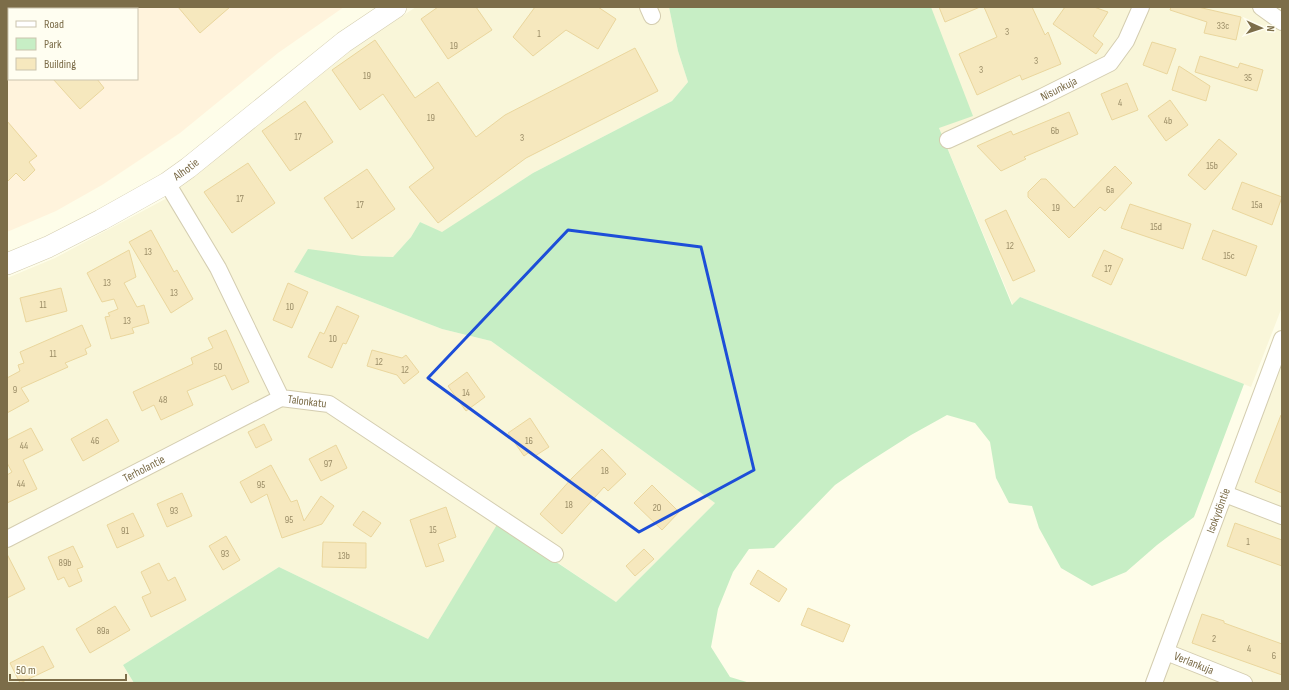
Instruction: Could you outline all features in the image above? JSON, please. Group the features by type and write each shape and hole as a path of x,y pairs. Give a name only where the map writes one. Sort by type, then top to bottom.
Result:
{"street":[{"name":"Alhotie","path":"7,264 48,247 167,183 188,168 344,42 396,7"},
{"name":"Alhotie","path":"344,42 408,7"},
{"name":"Nisunkuja","path":"948,140 1042,97 1110,63 1126,41 1140,7"},
{"path":"1261,7 1282,22"},
{"name":"Talonkatu","path":"167,183 218,268 281,398 329,404 556,554"},
{"name":"Isokydöntie","path":"1154,683 1282,339"},
{"name":"Terholantie","path":"7,539 281,398"},
{"path":"1225,494 1282,516"},
{"name":"Verlankuja","path":"1166,652 1244,683"}],"highlighted area":[{"path":"568,230 701,247 754,470 639,532 428,378"}],"shaded area":[{"path":"7,7 344,7 278,53 180,133 102,185 56,211 7,232"},
{"path":"416,7 669,7 678,51 688,82 672,101 533,173 442,233 420,222 411,237 393,257 362,256 294,272 442,329 491,341 715,503 616,602 499,523 428,639 279,567 123,665 134,683 7,683 7,278 55,258 169,197 175,186 345,46 384,28"},
{"path":"930,7 1282,7 1282,307 1251,387 1020,297 1013,305 939,128"},
{"path":"1282,339 1282,683 1154,683"}],"green space":[{"path":"669,7 931,7 973,116 939,128 1012,305 1020,297 1244,384 1194,517 1157,545 1126,572 1092,586 1061,568 1039,528 1032,506 1009,503 996,478 990,442 975,423 947,415 911,435 835,485 774,548 749,549 733,572 718,609 711,647 730,677 750,683 134,683 123,665 279,567 428,639 498,523 616,602 715,503 491,341 442,329 294,272 308,249 362,256 393,257 411,237 420,222 442,232 533,173 672,101 688,82 678,51"}],"building":[{"path":"178,7 230,7 200,33"},
{"path":"438,7 476,7 492,30 448,59 421,19"},
{"path":"535,7 598,7 616,19 598,49 566,30 533,56 513,37"},
{"path":"939,7 980,7 945,22"},
{"path":"984,7 1032,7 1045,35 1048,32 1061,64 1022,80 1020,75 977,95 959,54 997,37"},
{"path":"1065,7 1094,7 1108,12 1093,36 1103,44 1096,54 1053,24"},
{"path":"1171,7 1198,7 1241,17 1236,40 1204,33 1207,22 1170,10"},
{"path":"375,40 415,98 438,82 476,137 505,115 635,48 658,91 526,158 438,223 409,187 434,168 383,94 360,110 332,70"},
{"path":"1152,42 1176,49 1167,74 1143,65"},
{"path":"1200,56 1238,68 1240,63 1263,70 1257,91 1195,72"},
{"path":"1179,66 1210,86 1206,101 1172,90"},
{"path":"54,80 98,80 104,88 80,109"},
{"path":"1127,83 1138,110 1112,120 1101,94"},
{"path":"1170,100 1188,125 1166,141 1148,116"},
{"path":"305,101 333,142 290,171 262,131"},
{"path":"1069,112 1078,134 1024,157 1026,159 1001,171 977,146 1011,131 1013,135"},
{"path":"7,121 37,156 29,162 35,170 24,181 16,173 7,182"},
{"path":"1219,139 1237,154 1205,190 1188,175"},
{"path":"248,163 275,203 232,233 204,192"},
{"path":"1115,166 1132,183 1105,211 1100,207 1069,238 1028,197 1028,192 1041,179 1046,179 1074,208"},
{"path":"367,169 395,209 352,239 324,198"},
{"path":"1242,182 1282,197 1272,225 1232,209"},
{"path":"1130,204 1191,224 1183,249 1121,228"},
{"path":"1006,210 1035,271 1013,281 985,220"},
{"path":"151,230 174,272 177,270 193,299 171,313 129,242"},
{"path":"1213,230 1257,246 1246,276 1202,259"},
{"path":"129,250 136,277 124,283 137,307 144,305 149,323 132,328 134,333 111,339 105,317 110,316 108,313 118,309 114,299 102,302 87,273"},
{"path":"1104,250 1123,259 1111,285 1092,276"},
{"path":"288,283 308,292 292,328 273,320"},
{"path":"61,288 67,311 26,322 20,298"},
{"path":"337,306 359,316 346,344 343,343 332,368 308,357 320,332 324,334"},
{"path":"82,325 91,346 85,349 87,354 65,363 68,367 21,388 29,401 7,413 7,378 20,371 18,365 24,363 20,352"},
{"path":"226,330 249,382 232,390 225,375 187,391 193,405 161,420 154,405 142,411 133,392 193,364 191,358 213,348 208,338"},
{"path":"372,350 402,358 406,355 419,372 404,384 397,375 367,366"},
{"path":"467,372 485,397 466,411 448,386"},
{"path":"1282,415 1282,493 1255,482"},
{"path":"530,418 549,447 535,456 531,451 524,456 508,433"},
{"path":"107,419 119,441 83,461 71,439"},
{"path":"264,424 272,440 256,448 248,432"},
{"path":"31,428 43,450 23,460 37,489 7,503 7,475 12,472 7,463 7,440"},
{"path":"336,445 347,468 321,481 309,459"},
{"path":"602,449 626,474 608,491 604,487 562,534 540,514 572,478"},
{"path":"271,465 291,502 297,500 304,521 321,496 334,506 322,524 282,538 267,494 251,503 240,482"},
{"path":"652,485 679,512 662,530 634,503"},
{"path":"182,493 192,516 167,527 157,504"},
{"path":"446,507 456,537 438,544 444,561 426,567 410,520"},
{"path":"363,511 381,523 371,537 353,525"},
{"path":"133,513 144,536 117,548 107,525"},
{"path":"1235,523 1282,540 1282,566 1227,546"},
{"path":"226,536 240,560 223,570 209,546"},
{"path":"323,542 366,543 366,568 322,567"},
{"path":"73,546 83,567 77,569 82,581 69,587 64,577 58,580 48,557"},
{"path":"644,549 654,559 635,576 626,566"},
{"path":"7,554 25,589 7,598"},
{"path":"159,563 168,581 175,577 186,600 151,617 142,597 151,593 141,572"},
{"path":"758,570 787,589 779,602 750,584"},
{"path":"115,606 130,630 90,653 76,629"},
{"path":"808,608 850,625 843,642 801,625"},
{"path":"1202,614 1282,644 1282,675 1192,643"},
{"path":"43,646 54,667 20,683 10,663"}]}
